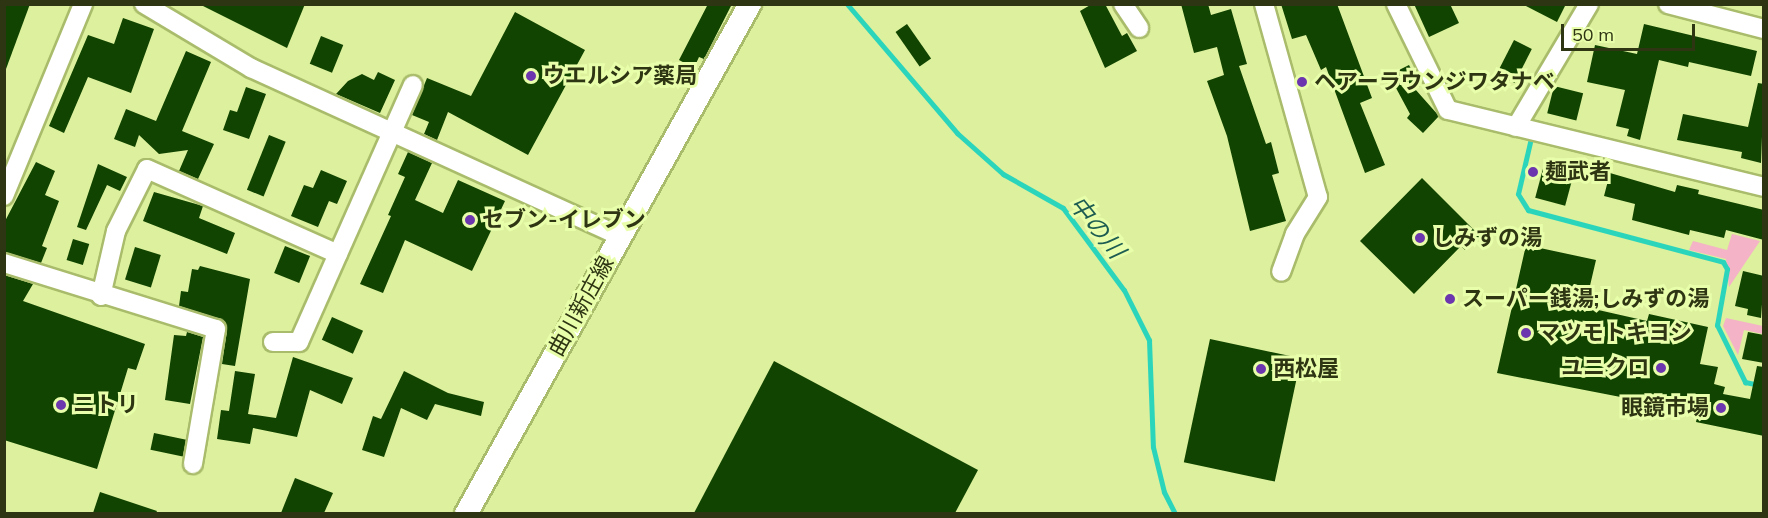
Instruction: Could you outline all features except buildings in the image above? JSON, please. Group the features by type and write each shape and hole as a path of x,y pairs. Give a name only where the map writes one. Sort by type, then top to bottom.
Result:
{"main road":[{"name":"曲川新庄線","path":"466,513 750,4"}],"street":[{"path":"5,195 83,4"},
{"path":"144,4 251,68 620,236"},
{"path":"1123,4 1139,28"},
{"path":"1264,4 1318,197 1295,234 1281,272"},
{"path":"1396,4 1448,110 1764,187"},
{"path":"1516,127 1589,4"},
{"path":"1668,4 1764,30"},
{"path":"273,342 299,342 413,85"},
{"path":"101,296 116,231 147,169 338,254"},
{"path":"4,263 101,296 216,329 194,464"}],"shaded area":[{"path":"1732,234 1760,241 1729,287 1726,259 1689,250 1693,241 1727,250"},
{"path":"1726,318 1763,326 1763,334 1744,330 1738,355 1723,326"}],"waterway":[{"name":"中の川","path":"847,4 957,133 1003,174 1063,208 1124,290 1149,340 1153,447 1164,492 1175,514"},
{"path":"1531,138 1518,194 1528,210 1723,262 1727,269 1717,325 1745,382 1759,385"}],"place":[{"name":"ウエルシア薬局","path":"531,76"},
{"name":"ヘアーラウンジワタナベ","path":"1302,82"},
{"name":"麺武者","path":"1533,172"},
{"name":"セブン-イレブン","path":"470,220"},
{"name":"しみずの湯","path":"1420,238"},
{"name":"スーパー銭湯;しみずの湯","path":"1450,299"},
{"name":"マツモトキヨシ","path":"1526,333"},
{"name":"ユニクロ","path":"1661,368"},
{"name":"西松屋","path":"1261,369"},
{"name":"ニトリ","path":"61,405"},
{"name":"眼鏡市場","path":"1721,408"}]}
